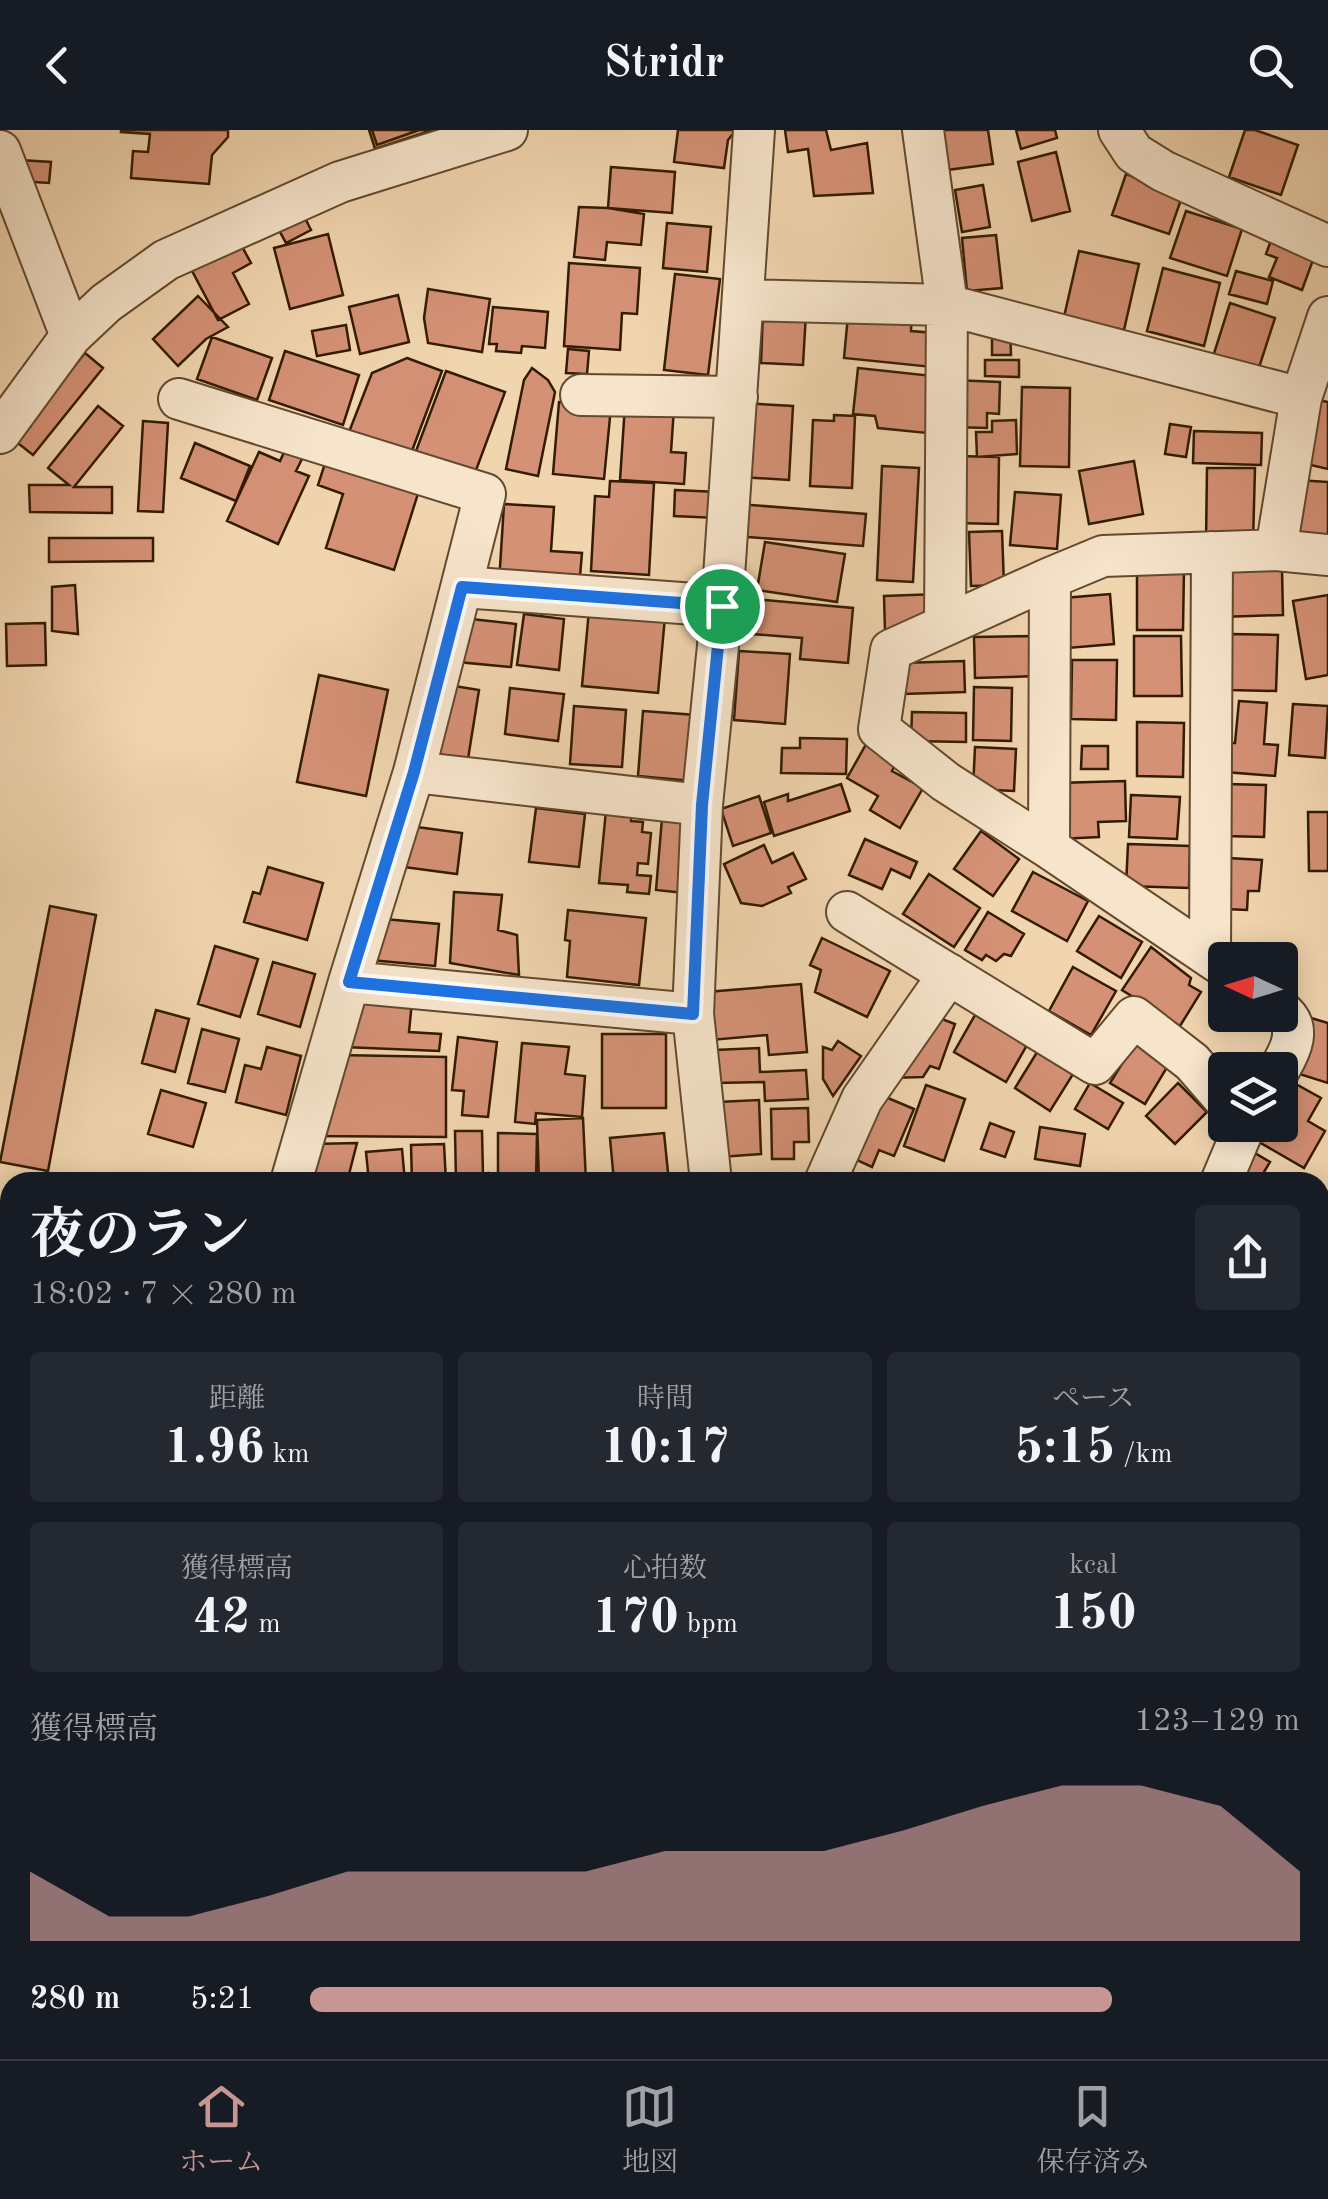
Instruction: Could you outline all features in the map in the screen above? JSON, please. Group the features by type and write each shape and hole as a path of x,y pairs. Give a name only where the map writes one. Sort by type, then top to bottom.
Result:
{"street":[{"path":"0,432 72,336 106,303 166,260 340,182 507,130"},
{"path":"710,1172 693,1014 702,805 722,606 754,130"},
{"path":"923,130 947,304 945,624"},
{"path":"1118,130 1134,153 1164,171 1328,246"},
{"path":"0,151 72,336"},
{"path":"744,300 947,304 1301,398"},
{"path":"1276,550 1301,398 1328,317"},
{"path":"581,396 737,397"},
{"path":"180,399 485,494 414,772 295,1172"},
{"path":"1208,955 946,782 879,729 890,650 1103,556 1276,550 1328,555"},
{"path":"1212,552 1218,942"},
{"path":"1050,578 1050,848"},
{"path":"462,587 722,606"},
{"path":"414,772 702,805"},
{"path":"847,912 1096,1064 1134,1018 1192,1062 1208,1080"},
{"path":"829,1172 862,1099 949,974"},
{"path":"349,982 693,1014"},
{"path":"1224,1172 1237,1142"}],"building":[{"path":"121,130 228,130 228,137 212,155 209,184 131,178 133,151 148,152 150,134"},
{"path":"369,130 433,130 375,149"},
{"path":"372,130 419,130 377,145"},
{"path":"678,130 736,130 728,140 724,168 674,162"},
{"path":"785,130 826,130 831,150 867,143 873,193 814,196 808,149 788,152"},
{"path":"942,130 988,130 993,164 947,170"},
{"path":"1016,130 1055,130 1057,138 1021,149"},
{"path":"1245,130 1298,145 1281,195 1229,177"},
{"path":"1056,152 1070,211 1032,221 1018,162"},
{"path":"20,160 51,162 49,183 19,181"},
{"path":"611,167 675,172 672,213 608,208"},
{"path":"1126,174 1183,194 1169,234 1112,215"},
{"path":"983,185 990,227 962,232 955,190"},
{"path":"299,206 311,230 286,243 273,219"},
{"path":"579,207 644,214 641,245 607,242 605,260 574,257"},
{"path":"1186,211 1242,229 1227,276 1170,258"},
{"path":"667,223 711,227 707,272 663,268"},
{"path":"1274,232 1317,249 1302,290 1269,277 1277,258 1266,254"},
{"path":"328,234 343,295 290,309 274,248"},
{"path":"996,235 1002,288 967,291 962,238"},
{"path":"239,241 251,263 233,273 249,304 218,320 190,267"},
{"path":"1079,251 1139,264 1124,330 1064,317"},
{"path":"569,263 640,268 637,314 622,313 620,350 564,346"},
{"path":"1163,268 1220,283 1204,346 1147,331"},
{"path":"1236,271 1273,281 1267,304 1229,294"},
{"path":"675,274 720,279 708,375 664,370"},
{"path":"428,289 490,299 482,352 428,343 424,318"},
{"path":"398,295 409,342 360,354 349,307"},
{"path":"198,296 228,327 206,339 178,366 153,339"},
{"path":"1230,303 1275,318 1255,380 1210,366"},
{"path":"849,305 912,312 911,331 935,333 932,367 844,358"},
{"path":"493,307 548,312 545,348 522,346 521,353 496,351 497,344 489,344"},
{"path":"763,311 806,313 803,365 761,363"},
{"path":"346,325 350,350 317,356 312,331"},
{"path":"1010,325 1011,355 992,355 992,326"},
{"path":"212,337 272,358 257,400 197,379"},
{"path":"568,349 589,351 587,374 566,373"},
{"path":"285,351 359,375 343,425 269,400"},
{"path":"85,353 103,368 33,455 14,440"},
{"path":"407,358 442,371 410,456 349,432 372,373"},
{"path":"985,360 1019,360 1019,377 985,376"},
{"path":"532,368 548,380 555,392 538,476 506,469 524,380"},
{"path":"858,368 933,376 927,433 878,428 875,416 853,414"},
{"path":"446,371 505,392 475,473 416,451"},
{"path":"953,380 1000,382 999,414 987,413 987,428 952,427"},
{"path":"1022,387 1070,388 1069,467 1020,466"},
{"path":"1313,399 1328,402 1328,469 1298,462"},
{"path":"559,402 611,407 604,479 553,474"},
{"path":"742,403 793,406 789,480 741,477"},
{"path":"625,405 674,408 671,452 686,453 684,484 620,480"},
{"path":"98,406 123,426 74,487 112,487 112,513 30,512 29,485 69,485 48,468"},
{"path":"834,415 855,416 852,488 810,486 813,420 834,421"},
{"path":"1016,420 1017,454 977,457 976,432 992,432 992,421"},
{"path":"143,421 168,423 163,512 138,511"},
{"path":"1170,424 1191,427 1186,457 1165,454"},
{"path":"1194,431 1262,433 1261,465 1193,463"},
{"path":"195,443 250,466 236,501 181,478"},
{"path":"287,446 304,455 296,471 309,476 278,544 227,521 259,452 280,461"},
{"path":"328,454 421,484 394,570 326,548 343,494 318,485"},
{"path":"956,456 999,457 998,524 955,523"},
{"path":"1134,461 1143,514 1089,524 1079,471"},
{"path":"882,466 919,468 913,582 877,580"},
{"path":"1207,468 1255,468 1253,543 1206,542"},
{"path":"1297,480 1328,482 1328,549 1292,546"},
{"path":"610,481 654,483 649,575 591,571 595,496 609,497"},
{"path":"675,490 718,492 717,518 674,516"},
{"path":"1015,492 1061,495 1057,549 1010,545"},
{"path":"504,504 554,507 551,551 582,553 579,588 499,583"},
{"path":"738,504 866,514 863,546 735,536"},
{"path":"1002,531 1004,585 971,586 969,532"},
{"path":"49,538 153,538 153,561 49,562"},
{"path":"765,542 845,554 837,602 757,590"},
{"path":"1184,569 1183,630 1137,630 1137,570"},
{"path":"1282,569 1283,615 1220,617 1219,571"},
{"path":"75,585 78,634 52,631 52,587"},
{"path":"938,594 939,624 885,632 884,596"},
{"path":"1110,594 1114,644 1068,648 1064,598"},
{"path":"1328,595 1328,675 1306,679 1293,601"},
{"path":"743,598 853,608 848,663 800,659 802,638 740,633"},
{"path":"589,610 665,617 658,693 582,686"},
{"path":"524,614 564,619 559,670 517,665"},
{"path":"462,618 516,624 511,667 458,662"},
{"path":"45,623 46,665 7,666 6,624"},
{"path":"1231,634 1278,635 1276,691 1229,690"},
{"path":"1037,636 1038,676 975,678 974,637"},
{"path":"1134,636 1181,636 1182,696 1134,696"},
{"path":"739,651 790,654 785,724 734,720"},
{"path":"1072,660 1117,660 1116,720 1071,719"},
{"path":"964,661 965,692 903,694 902,663"},
{"path":"319,675 388,690 366,796 297,782"},
{"path":"442,684 479,690 468,759 431,753"},
{"path":"974,687 1012,688 1011,741 973,740"},
{"path":"510,688 564,694 558,741 505,734"},
{"path":"1239,701 1267,703 1264,744 1278,745 1275,776 1225,772 1227,743 1235,743"},
{"path":"1293,704 1328,706 1325,758 1289,755"},
{"path":"574,706 626,710 622,767 570,764"},
{"path":"643,711 696,715 692,781 638,776"},
{"path":"912,712 966,713 966,742 911,741"},
{"path":"1137,722 1184,723 1183,777 1137,776"},
{"path":"800,738 847,739 846,774 781,773 782,748 800,748"},
{"path":"869,739 900,757 892,771 923,788 900,828 870,810 878,796 847,778"},
{"path":"1082,746 1108,746 1108,769 1081,769"},
{"path":"975,747 1016,749 1014,791 973,789"},
{"path":"1125,781 1126,821 1098,822 1099,837 1059,839 1057,783"},
{"path":"841,784 850,811 774,836 764,802 788,794 788,801"},
{"path":"1226,784 1266,785 1264,837 1224,836"},
{"path":"1131,795 1180,797 1177,839 1129,837"},
{"path":"759,796 771,833 733,846 721,809"},
{"path":"607,800 633,802 631,821 643,822 642,832 651,833 648,864 638,863 637,875 651,876 649,894 627,892 628,885 599,883"},
{"path":"536,808 585,814 579,867 529,862"},
{"path":"1308,812 1328,812 1328,871 1309,871"},
{"path":"662,818 686,820 685,893 656,890"},
{"path":"402,825 462,833 457,874 396,866"},
{"path":"981,831 1019,859 993,896 954,869"},
{"path":"865,839 917,862 910,878 891,869 882,889 849,875"},
{"path":"1128,844 1190,846 1189,888 1126,886"},
{"path":"764,845 772,863 793,853 806,879 788,887 791,893 762,906 741,903 724,864"},
{"path":"1228,858 1262,860 1259,891 1248,891 1247,910 1225,909"},
{"path":"268,867 323,883 307,940 244,922 253,892 260,894"},
{"path":"1033,872 1088,901 1067,941 1012,911"},
{"path":"929,874 980,908 954,947 903,914"},
{"path":"454,892 502,895 498,930 517,935 519,975 450,963"},
{"path":"50,906 96,915 48,1171 0,1162"},
{"path":"568,910 646,918 639,985 567,977"},
{"path":"988,912 1024,934 1011,956 1004,954 996,961 986,955 982,960 965,950"},
{"path":"1099,916 1142,942 1121,978 1077,951"},
{"path":"373,918 439,924 435,966 370,960"},
{"path":"822,938 890,971 867,1017 815,992 821,970 810,965"},
{"path":"215,946 258,959 240,1017 198,1004"},
{"path":"1151,947 1191,978 1189,985 1201,992 1180,1026 1122,990"},
{"path":"273,962 315,974 300,1027 258,1014"},
{"path":"1073,967 1116,991 1091,1035 1049,1011"},
{"path":"801,984 807,1052 769,1055 767,1035 711,1040 707,992"},
{"path":"349,986 413,991 409,1032 441,1034 439,1051 344,1047"},
{"path":"156,1010 189,1019 175,1072 142,1063"},
{"path":"975,1015 1027,1045 1006,1082 954,1052"},
{"path":"934,1016 955,1024 939,1069 930,1066 923,1077 890,1078"},
{"path":"1308,1017 1328,1023 1328,1083 1298,1074 1298,1054"},
{"path":"202,1029 239,1039 225,1092 188,1083"},
{"path":"602,1034 666,1034 666,1108 602,1108"},
{"path":"458,1037 497,1042 488,1117 462,1115 464,1091 452,1090"},
{"path":"838,1041 861,1056 833,1096 823,1079 823,1047 832,1050"},
{"path":"522,1043 569,1047 565,1074 585,1076 582,1117 536,1113 535,1124 515,1122"},
{"path":"1135,1043 1169,1064 1145,1104 1110,1083"},
{"path":"267,1047 301,1056 286,1115 236,1102 245,1065 261,1069"},
{"path":"759,1048 760,1072 806,1070 808,1099 765,1101 764,1082 717,1083 715,1050"},
{"path":"1039,1049 1075,1071 1050,1111 1015,1088"},
{"path":"337,1055 446,1057 446,1137 311,1136"},
{"path":"1090,1083 1123,1103 1108,1129 1075,1109"},
{"path":"1178,1083 1207,1112 1175,1144 1146,1116"},
{"path":"926,1085 965,1099 944,1161 904,1146"},
{"path":"1298,1085 1321,1098 1308,1121 1325,1131 1304,1168 1259,1142 1298,1142"},
{"path":"161,1090 206,1103 193,1147 148,1134"},
{"path":"876,1093 914,1109 894,1156 879,1150 872,1167 848,1156"},
{"path":"759,1100 761,1154 720,1157 718,1102"},
{"path":"808,1108 809,1142 794,1142 794,1159 772,1159 771,1109"},
{"path":"583,1118 586,1172 539,1172 537,1120"},
{"path":"990,1123 1014,1132 1005,1157 981,1149"},
{"path":"1040,1127 1085,1134 1080,1166 1035,1159"},
{"path":"455,1131 482,1131 483,1172 456,1172"},
{"path":"498,1133 537,1134 536,1172 498,1172"},
{"path":"664,1133 668,1172 613,1172 610,1138"},
{"path":"357,1143 350,1172 304,1172 311,1144"},
{"path":"444,1144 445,1172 412,1172 411,1145"},
{"path":"402,1149 404,1172 368,1172 366,1152"},
{"path":"1248,1149 1270,1162 1264,1172 1236,1172"}],"route":[{"path":"462,587 722,606 702,805 693,1014 349,982 414,772 462,587"}]}
